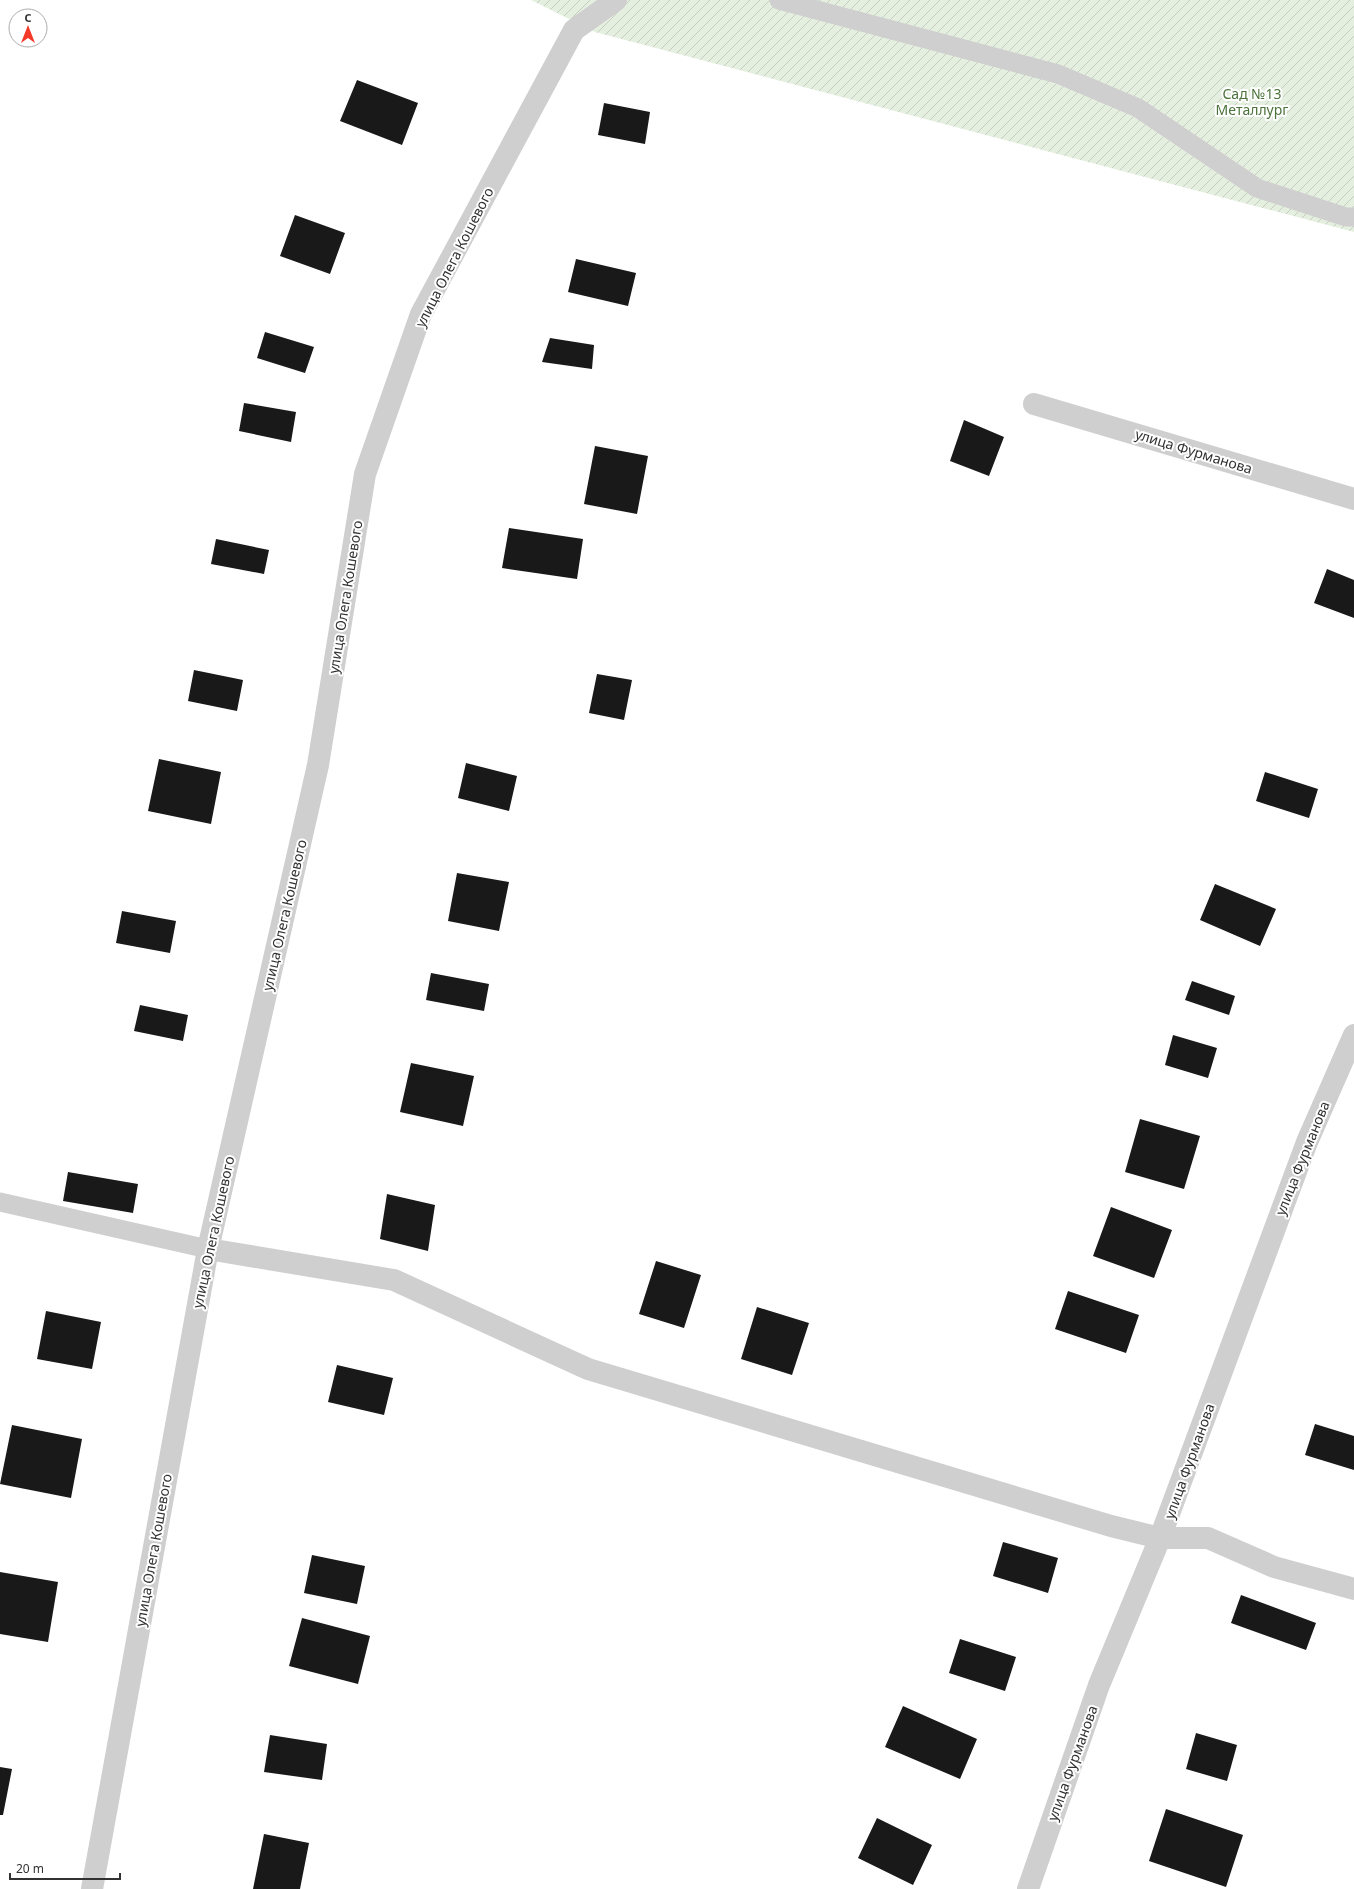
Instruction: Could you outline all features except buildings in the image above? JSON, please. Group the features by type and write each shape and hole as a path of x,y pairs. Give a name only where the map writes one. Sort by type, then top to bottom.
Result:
{"street":[{"name":"улица Олега Кошевого","path":"92,1889 208,1249 318,765 365,474 425,307 574,30 616,0"},
{"name":"улица Фурманова","path":"1034,404 1354,499"},
{"name":"улица Фурманова","path":"1028,1889 1100,1685 1160,1538 1306,1142 1354,1035"},
{"path":"208,1249 394,1280 588,1369 1112,1526 1160,1538 1208,1538 1274,1567 1354,1589"}],"lane":[{"path":"780,0 1058,74 1138,108 1257,188 1346,217 1354,217"},
{"path":"0,1202 208,1249"}],"green space":[{"name":"Сад №13 Металлург","path":"531,0 1354,0 1354,232 595,32"}]}
